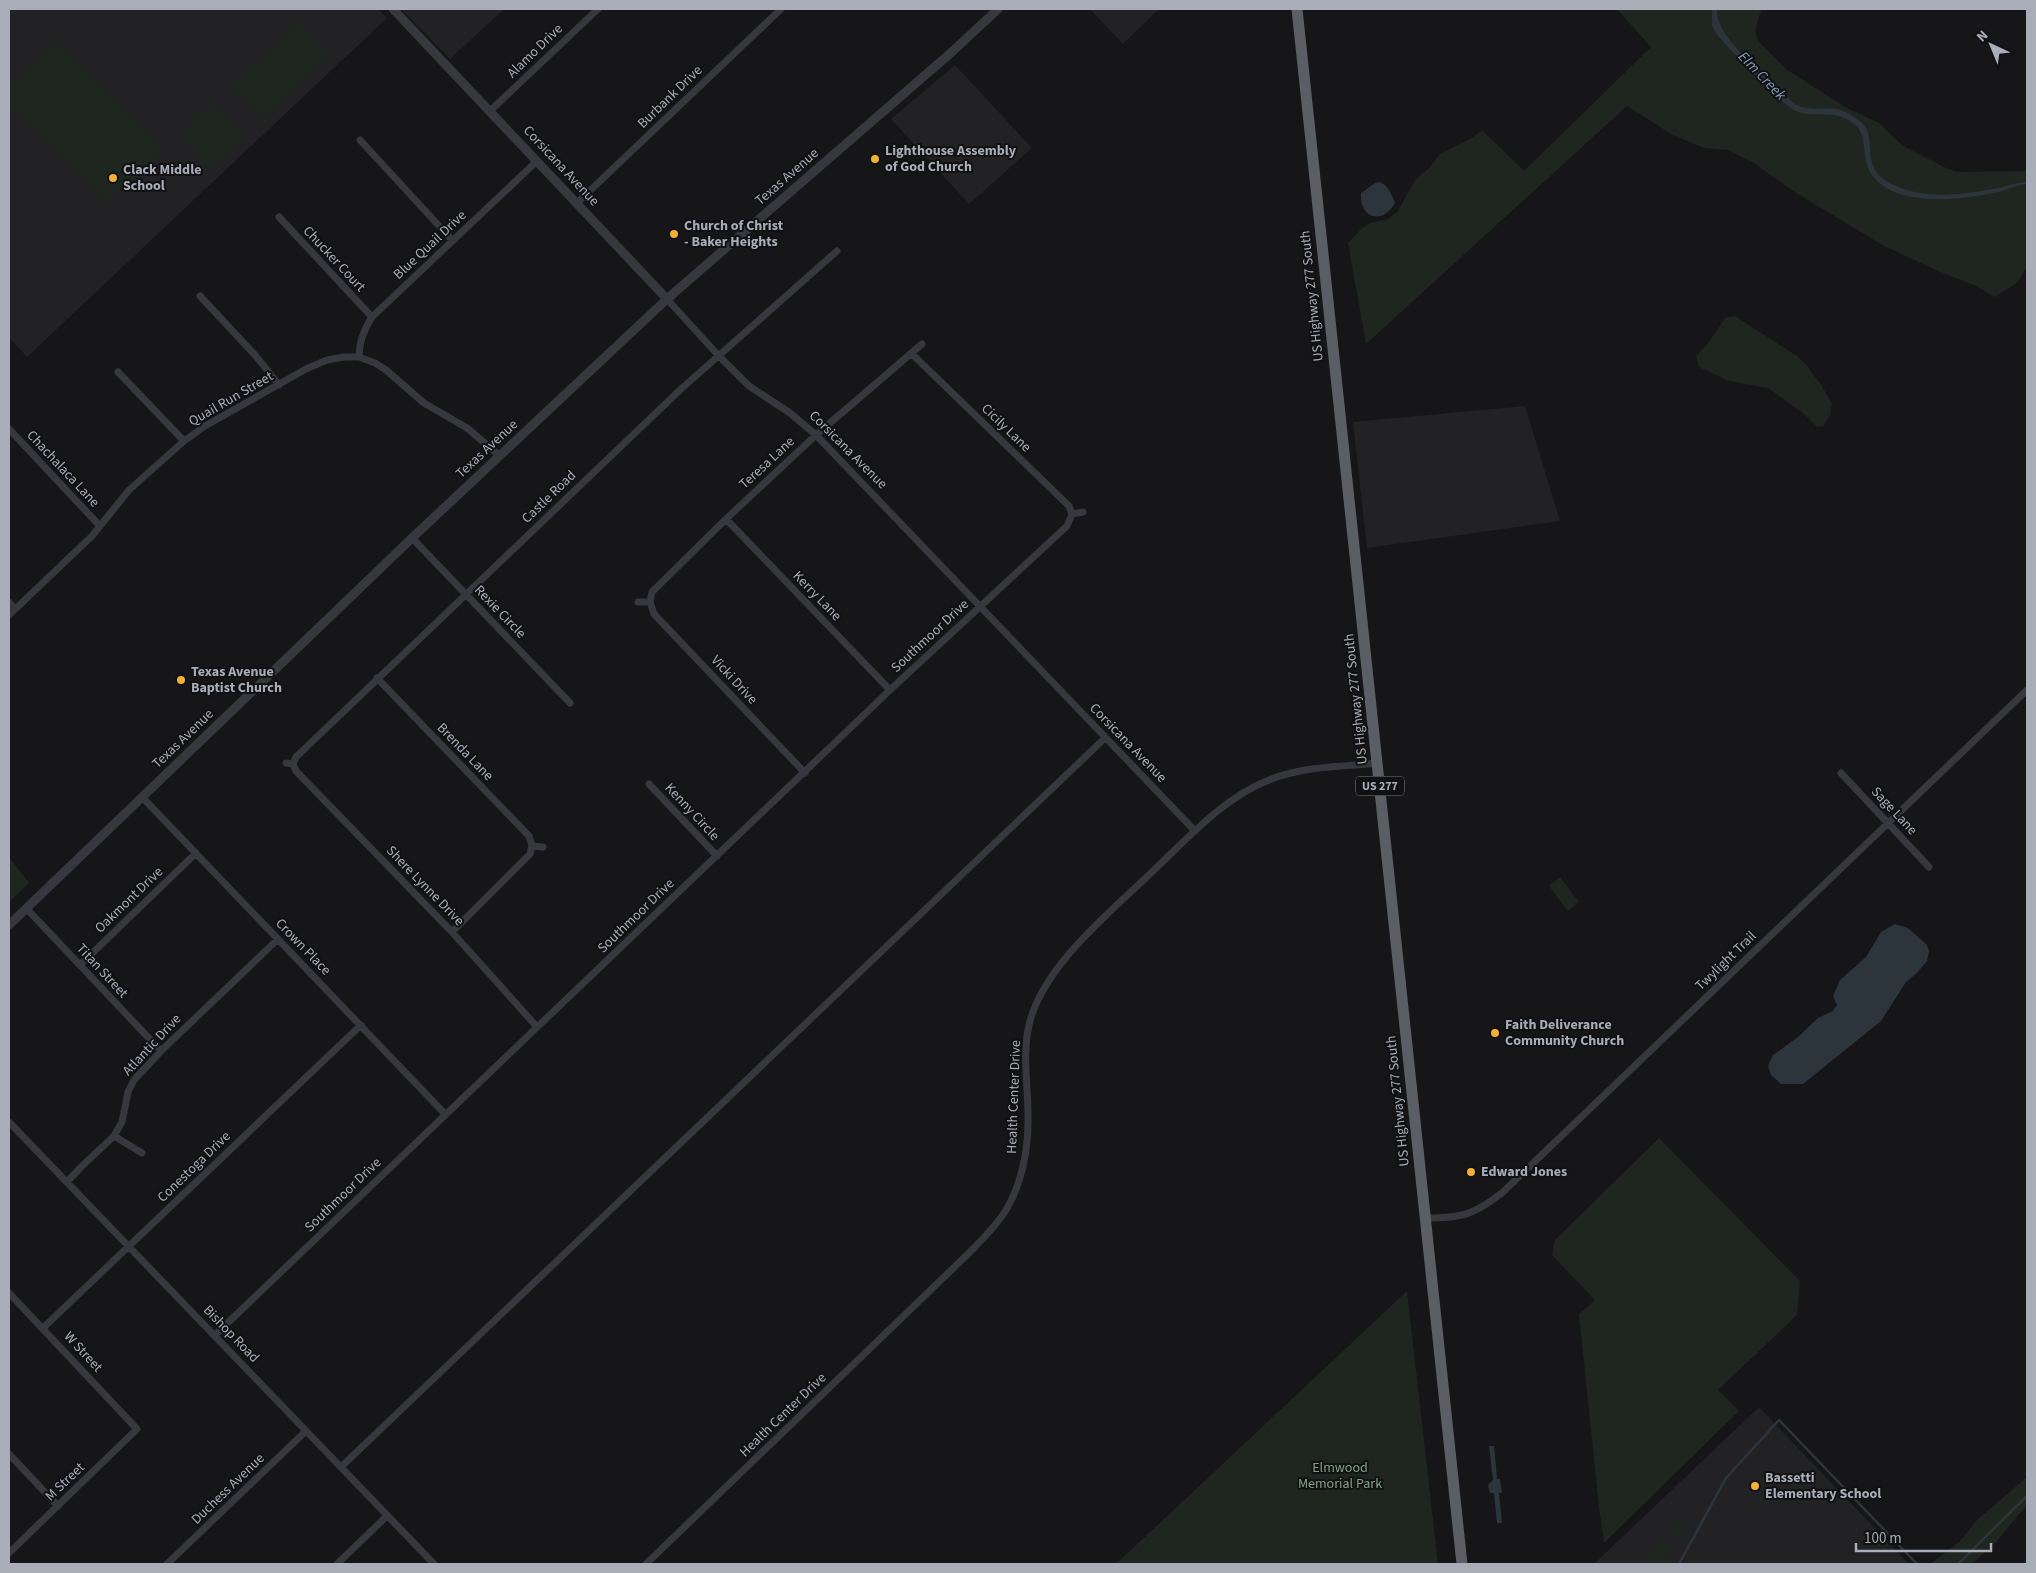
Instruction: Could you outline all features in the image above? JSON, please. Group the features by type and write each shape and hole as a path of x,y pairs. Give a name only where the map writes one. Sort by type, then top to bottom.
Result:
{"highway":[{"name":"US Highway 277 South","path":"1297,9 1462,1564"}],"street":[{"name":"Corsicana Avenue","path":"393,9 718,355 749,386 790,413 816,435 1195,831"},
{"name":"Alamo Drive","path":"490,111 598,9"},
{"name":"Burbank Drive","path":"577,203 781,9"},
{"name":"Texas Avenue","path":"9,925 412,538 667,299 953,51 998,9"},
{"path":"360,140 453,241"},
{"name":"Blue Quail Drive","path":"359,357 359,346 372,317 537,161"},
{"name":"Chucker Court","path":"279,218 372,317"},
{"name":"Castle Road","path":"290,764 377,678 718,355 837,251"},
{"path":"200,296 255,355 279,385"},
{"name":"Teresa Lane","path":"650,602 652,592 726,519 816,435 922,344"},
{"name":"Cicily Lane","path":"912,354 1069,506 1072,514"},
{"name":"Quail Run Street","path":"9,615 92,536 129,490 184,441 205,426 306,369 327,360 359,357 386,370 424,404 467,428 500,456"},
{"path":"118,372 184,441"},
{"name":"Chachalaca Lane","path":"9,429 99,525"},
{"path":"1072,514 1083,512"},
{"name":"Southmoor Drive","path":"215,1335 890,690 1068,526 1072,514"},
{"name":"Kerry Lane","path":"726,519 890,690"},
{"name":"Rexie Circle","path":"412,538 570,703"},
{"path":"9,602 15,609"},
{"path":"638,602 650,602"},
{"name":"Vicki Drive","path":"650,602 654,614 805,773"},
{"name":"Brenda Lane","path":"377,678 529,836 532,846"},
{"name":"Twylight Trail","path":"1426,1218 1454,1218 1470,1214 1488,1204 1503,1192 2027,690"},
{"path":"341,1467 1105,738"},
{"name":"Health Center Drive","path":"646,1564 970,1253 1007,1209 1026,1156 1028,1122 1025,1070 1030,1020 1040,995 1068,956 1085,937 1195,831 1245,792 1268,780 1290,772 1378,763"},
{"name":"Shere Lynne Drive","path":"290,764 452,932 537,1027"},
{"name":"Sage Lane","path":"1841,773 1929,866"},
{"name":"Kenny Circle","path":"649,784 717,856"},
{"name":"Crown Place","path":"142,797 445,1114"},
{"path":"452,932 530,854 532,846 542,847"},
{"name":"Oakmont Drive","path":"80,965 196,853"},
{"name":"Titan Street","path":"26,908 161,1051"},
{"name":"Atlantic Drive","path":"67,1182 114,1136 122,1122 128,1092 134,1080 161,1051 278,939"},
{"name":"Conestoga Drive","path":"44,1328 361,1025"},
{"name":"Bishop Road","path":"9,1122 434,1564"},
{"path":"114,1136 142,1153"},
{"name":"W Street","path":"9,1293 137,1429"},
{"name":"M Street","path":"9,1553 137,1429"},
{"name":"Duchess Avenue","path":"167,1564 306,1431"},
{"path":"9,1454 58,1506"},
{"path":"337,1564 387,1516"}],"shaded area":[{"name":"Clack Middle School","path":"9,9 378,9 387,18 27,357 9,337"},
{"path":"401,9 504,9 450,59"},
{"path":"1090,9 1159,9 1123,44"},
{"path":"955,65 1032,148 969,204 891,119"},
{"path":"1525,406 1560,521 1367,548 1353,422"},
{"name":"Bassetti Elementary School","path":"1759,1407 1909,1564 1594,1564"}],"green space":[{"path":"1617,9 1762,9 1756,29 1758,41 1786,69 1845,107 1879,123 1903,146 1957,172 2027,171 2027,266 2018,282 1995,297 1976,286 1884,246 1793,191 1754,163 1728,150 1704,148 1673,135 1627,106 1366,344 1348,243 1361,229 1370,223 1388,219 1398,211 1415,180 1429,168 1440,154 1470,139 1482,130 1524,171 1651,47"},
{"path":"298,20 331,55 261,122 228,87"},
{"path":"56,38 165,147 107,205 9,107 9,86"},
{"path":"212,101 246,136 211,170 177,135"},
{"path":"1735,316 1797,356 1807,366 1822,386 1832,404 1830,415 1823,426 1817,427 1803,413 1768,388 1729,381 1699,367 1696,356 1709,342 1725,318"},
{"path":"9,857 29,883 9,902"},
{"path":"1560,877 1579,902 1568,911 1549,886"},
{"path":"1659,1138 1800,1281 1797,1315 1718,1390 1739,1411 1604,1543 1579,1314 1595,1300 1552,1255 1555,1240"},
{"name":"Elmwood Memorial Park","path":"1407,1291 1438,1564 1116,1564"},
{"path":"2027,1477 2027,1507 1997,1541 1972,1564 1930,1564 1959,1542 1978,1519"},
{"path":"1673,1520 1682,1522 1684,1525 1680,1535 1674,1538 1671,1536 1671,1523"},
{"path":"1660,1541 1674,1547 1667,1562 1663,1561 1661,1564 1645,1562 1653,1544 1658,1546"}],"water":[{"name":"Elm Creek","path":"1712,9 1717,9 1719,21 1735,46 1793,103 1811,109 1841,110 1861,122 1868,133 1874,167 1881,177 1890,183 1916,192 1939,195 1974,192 2023,182 2027,182 2027,184 1983,195 1948,199 1911,197 1894,192 1880,184 1870,172 1865,158 1862,137 1856,126 1843,117 1836,115 1798,112 1781,100 1718,36 1712,26"},
{"path":"1380,182 1387,188 1395,203 1384,214 1373,216 1364,209 1361,202 1361,193 1375,183"},
{"path":"1895,924 1908,928 1927,945 1929,951 1927,961 1906,982 1881,1021 1803,1084 1781,1084 1771,1075 1768,1066 1773,1055 1798,1037 1818,1018 1833,1011 1837,1005 1833,996 1840,980 1866,957 1881,932"},
{"path":"1489,1446 1494,1446 1497,1479 1500,1479 1502,1493 1499,1493 1502,1523 1497,1523 1494,1493 1490,1493 1488,1485 1493,1480"}],"waterway":[{"path":"1679,1564 1726,1478 1779,1420 1917,1564"},
{"path":"1958,1564 2027,1496"}],"place":[{"name":"Lighthouse Assembly of God Church","path":"875,159"},
{"name":"Clack Middle School","path":"113,178"},
{"name":"Church of Christ - Baker Heights","path":"674,234"},
{"name":"Texas Avenue Baptist Church","path":"181,680"},
{"name":"Faith Deliverance Community Church","path":"1495,1033"},
{"name":"Edward Jones","path":"1471,1172"},
{"name":"Bassetti Elementary School","path":"1755,1486"}]}
